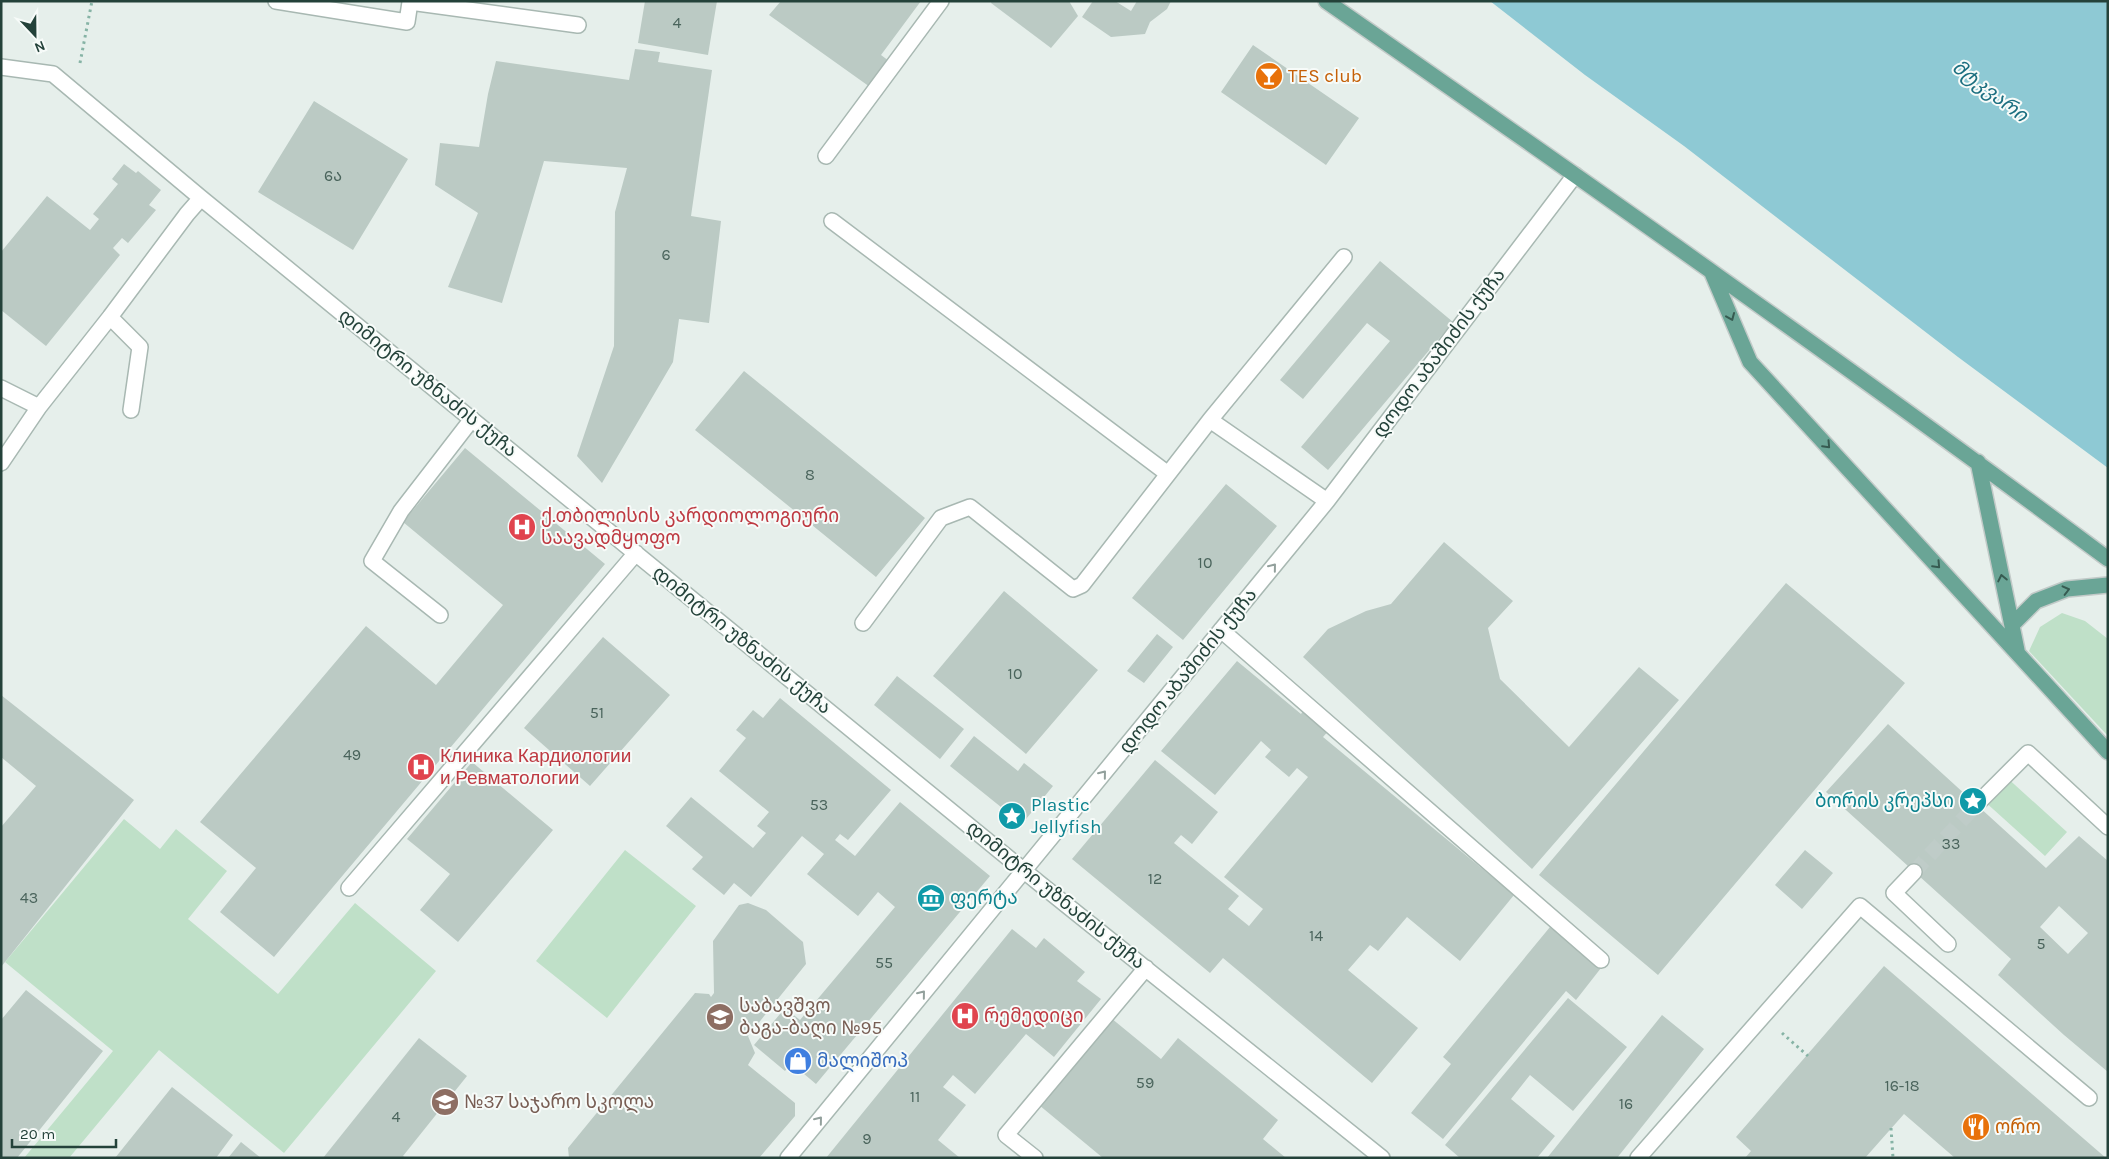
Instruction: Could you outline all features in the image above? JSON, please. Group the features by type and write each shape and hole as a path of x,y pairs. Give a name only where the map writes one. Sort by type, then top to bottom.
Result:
{"main road":[{"path":"1326,1 1575,175 1978,462 2108,560"},
{"path":"1712,272 1750,362 2108,752"},
{"path":"1978,462 2017,652"},
{"path":"2012,625 2036,601 2067,589 2108,585"}],"street":[{"path":"276,1 407,22 410,2 578,25"},
{"path":"826,156 941,1"},
{"name":"დიმიტრი უზნაძის ქუჩა","path":"1,67 53,74 201,198 1024,870 1382,1158"},
{"name":"დოდო აბაშიძის ქუჩა","path":"788,1158 1327,501 1575,175"},
{"path":"1,463 39,407 110,317 186,214 201,198"},
{"path":"832,221 1168,474"},
{"path":"863,623 941,518 970,507 1073,589 1082,585 1210,420 1344,256"},
{"path":"110,317 140,347 131,410"},
{"path":"1,388 39,407"},
{"path":"440,615 372,560 401,512 472,419"},
{"path":"1210,420 1327,501"},
{"path":"349,888 636,553"},
{"path":"1222,630 1601,960"},
{"path":"1976,805 2028,753 2108,827"},
{"path":"1914,872 1894,893 1948,944"},
{"path":"1638,1158 1860,906 2089,1098"},
{"path":"1035,1158 1006,1135 1146,968"}],"path":[{"path":"76,93 92,1"},
{"path":"1762,1016 1808,1056"},
{"path":"1891,1128 1893,1158"}],"green space":[{"path":"2062,613 2085,621 2108,639 2108,736 2029,651 2040,627"},
{"path":"2004,775 2067,832 2045,856 1983,800"},
{"path":"124,819 160,849 176,829 227,871 188,919 278,994 355,903 436,971 284,1153 159,1050 69,1158 24,1158 113,1051 5,962"},
{"path":"625,850 696,906 607,1018 536,961"}],"water":[{"name":"მტკვარი","path":"1490,1 2108,1 2108,468 1958,357 1684,146 1585,75"}],"building":[{"path":"645,1 717,1 708,55 638,43"},
{"path":"781,1 921,1 881,55 889,61 870,87 769,15"},
{"path":"992,1 1069,1 1078,16 1051,48 991,3"},
{"path":"1093,1 1115,1 1131,11 1137,1 1171,1 1167,9 1150,22 1145,34 1111,37 1082,17"},
{"path":"1253,45 1359,118 1326,165 1221,92"},
{"path":"635,49 660,52 658,62 712,70 691,216 721,221 709,323 679,319 673,362 602,483 577,456 614,346 615,212 627,168 544,161 502,303 448,287 478,213 435,185 440,143 479,147 496,61 629,80"},
{"path":"314,101 408,159 353,250 258,192"},
{"path":"124,164 136,173 138,171 161,190 149,205 156,210 128,243 122,238 113,248 120,255 46,346 1,310 1,252 47,196 90,230 99,219 93,214 118,184 112,179"},
{"path":"1380,261 1453,322 1328,470 1301,447 1390,341 1367,323 1303,399 1280,380"},
{"path":"744,371 925,518 876,577 695,430"},
{"path":"465,448 605,564 274,957 220,912 256,868 200,822 366,626 436,685 503,605 403,522"},
{"path":"1226,484 1277,526 1183,640 1132,598"},
{"path":"1444,542 1513,601 1488,628 1500,679 1569,747 1639,667 1679,700 1532,869 1303,657 1328,629 1366,611 1391,604"},
{"path":"1786,583 1905,683 1658,975 1539,875"},
{"path":"1004,591 1098,670 1026,754 933,676"},
{"path":"1157,634 1173,647 1144,683 1127,671"},
{"path":"603,637 670,695 590,786 524,728"},
{"path":"1237,661 1301,714 1306,707 1331,728 1323,737 1514,895 1460,961 1407,917 1378,951 1370,945 1348,970 1418,1028 1372,1083 1223,958 1210,973 1072,859 1155,760 1218,812 1192,844 1181,835 1174,843 1239,896 1228,909 1249,926 1263,909 1224,877 1308,777 1297,768 1289,777 1265,757 1271,750 1261,741 1215,795 1161,751"},
{"path":"897,676 964,729 940,759 874,705"},
{"path":"1,695 134,800 1,967 1,827 36,786 1,757"},
{"path":"780,698 891,790 848,840 840,834 835,840 855,856 900,802 990,876 816,1084 791,1063 785,1071 754,1045 785,1008 800,1020 895,907 878,892 858,916 807,874 824,854 802,836 751,897 734,883 724,895 692,869 703,857 666,826 691,797 753,848 766,833 757,826 769,812 719,771 746,738 736,730 753,710 763,718"},
{"path":"1888,724 2046,868 2079,836 2108,861 2108,1072 1998,975 2011,959 1826,792","holes":["2059,906 2088,933 2068,954 2040,927"]},
{"path":"974,736 1018,771 1024,763 1053,786 1022,824 950,766"},
{"path":"472,762 553,830 458,942 420,910 450,874 407,839"},
{"path":"1805,850 1833,873 1802,909 1775,885"},
{"name":"საბავშვო ბაგა-ბაღი №95","path":"748,903 766,910 803,942 806,964 748,1036 755,1053 748,1065 795,1103 795,1116 759,1158 569,1158 568,1148 695,993 709,994 711,997 714,993 713,941 739,905"},
{"path":"1550,927 1601,968 1576,1000 1566,991 1443,1139 1411,1113 1451,1064 1443,1057"},
{"path":"1012,929 1036,948 1044,938 1085,972 1077,981 1101,999 1054,1057 1026,1034 975,1094 953,1075 943,1087 966,1105 938,1140 960,1158 826,1158"},
{"path":"1884,966 2106,1158 1955,1158 1904,1114 1865,1158 1745,1158 1751,1151 1736,1137"},
{"path":"26,990 103,1051 17,1158 1,1158 1,1020"},
{"path":"1568,998 1627,1047 1573,1111 1530,1075 1511,1099 1555,1136 1537,1158 1460,1158 1445,1145"},
{"path":"1662,1015 1704,1049 1617,1158 1547,1158"},
{"path":"1111,1018 1161,1059 1178,1038 1278,1120 1263,1139 1286,1158 1103,1158 1039,1105"},
{"path":"419,1038 467,1076 403,1156 406,1158 323,1158"},
{"path":"172,1087 233,1135 216,1158 115,1158"},
{"path":"241,1142 261,1158 228,1158"}],"tunnel":[{"path":"1914,872 1976,805"}],"place":[{"name":"TES club","path":"1269,76"},
{"name":"ქ.თბილისის კარდიოლოგიური საავადმყოფო","path":"522,527"},
{"name":"Клиника Кардиологии и Ревматологии","path":"421,767"},
{"name":"ბორის კრეპსი","path":"1973,801"},
{"name":"Plastic Jellyfish","path":"1012,816"},
{"name":"ფერტა","path":"931,898"},
{"name":"რემედიცი","path":"965,1016"},
{"name":"საბავშვო ბაგა-ბაღი №95","path":"720,1017"},
{"name":"მალიშოპ","path":"798,1061"},
{"name":"№37 საჯარო სკოლა","path":"445,1102"},
{"name":"ორო","path":"1976,1127"}]}
